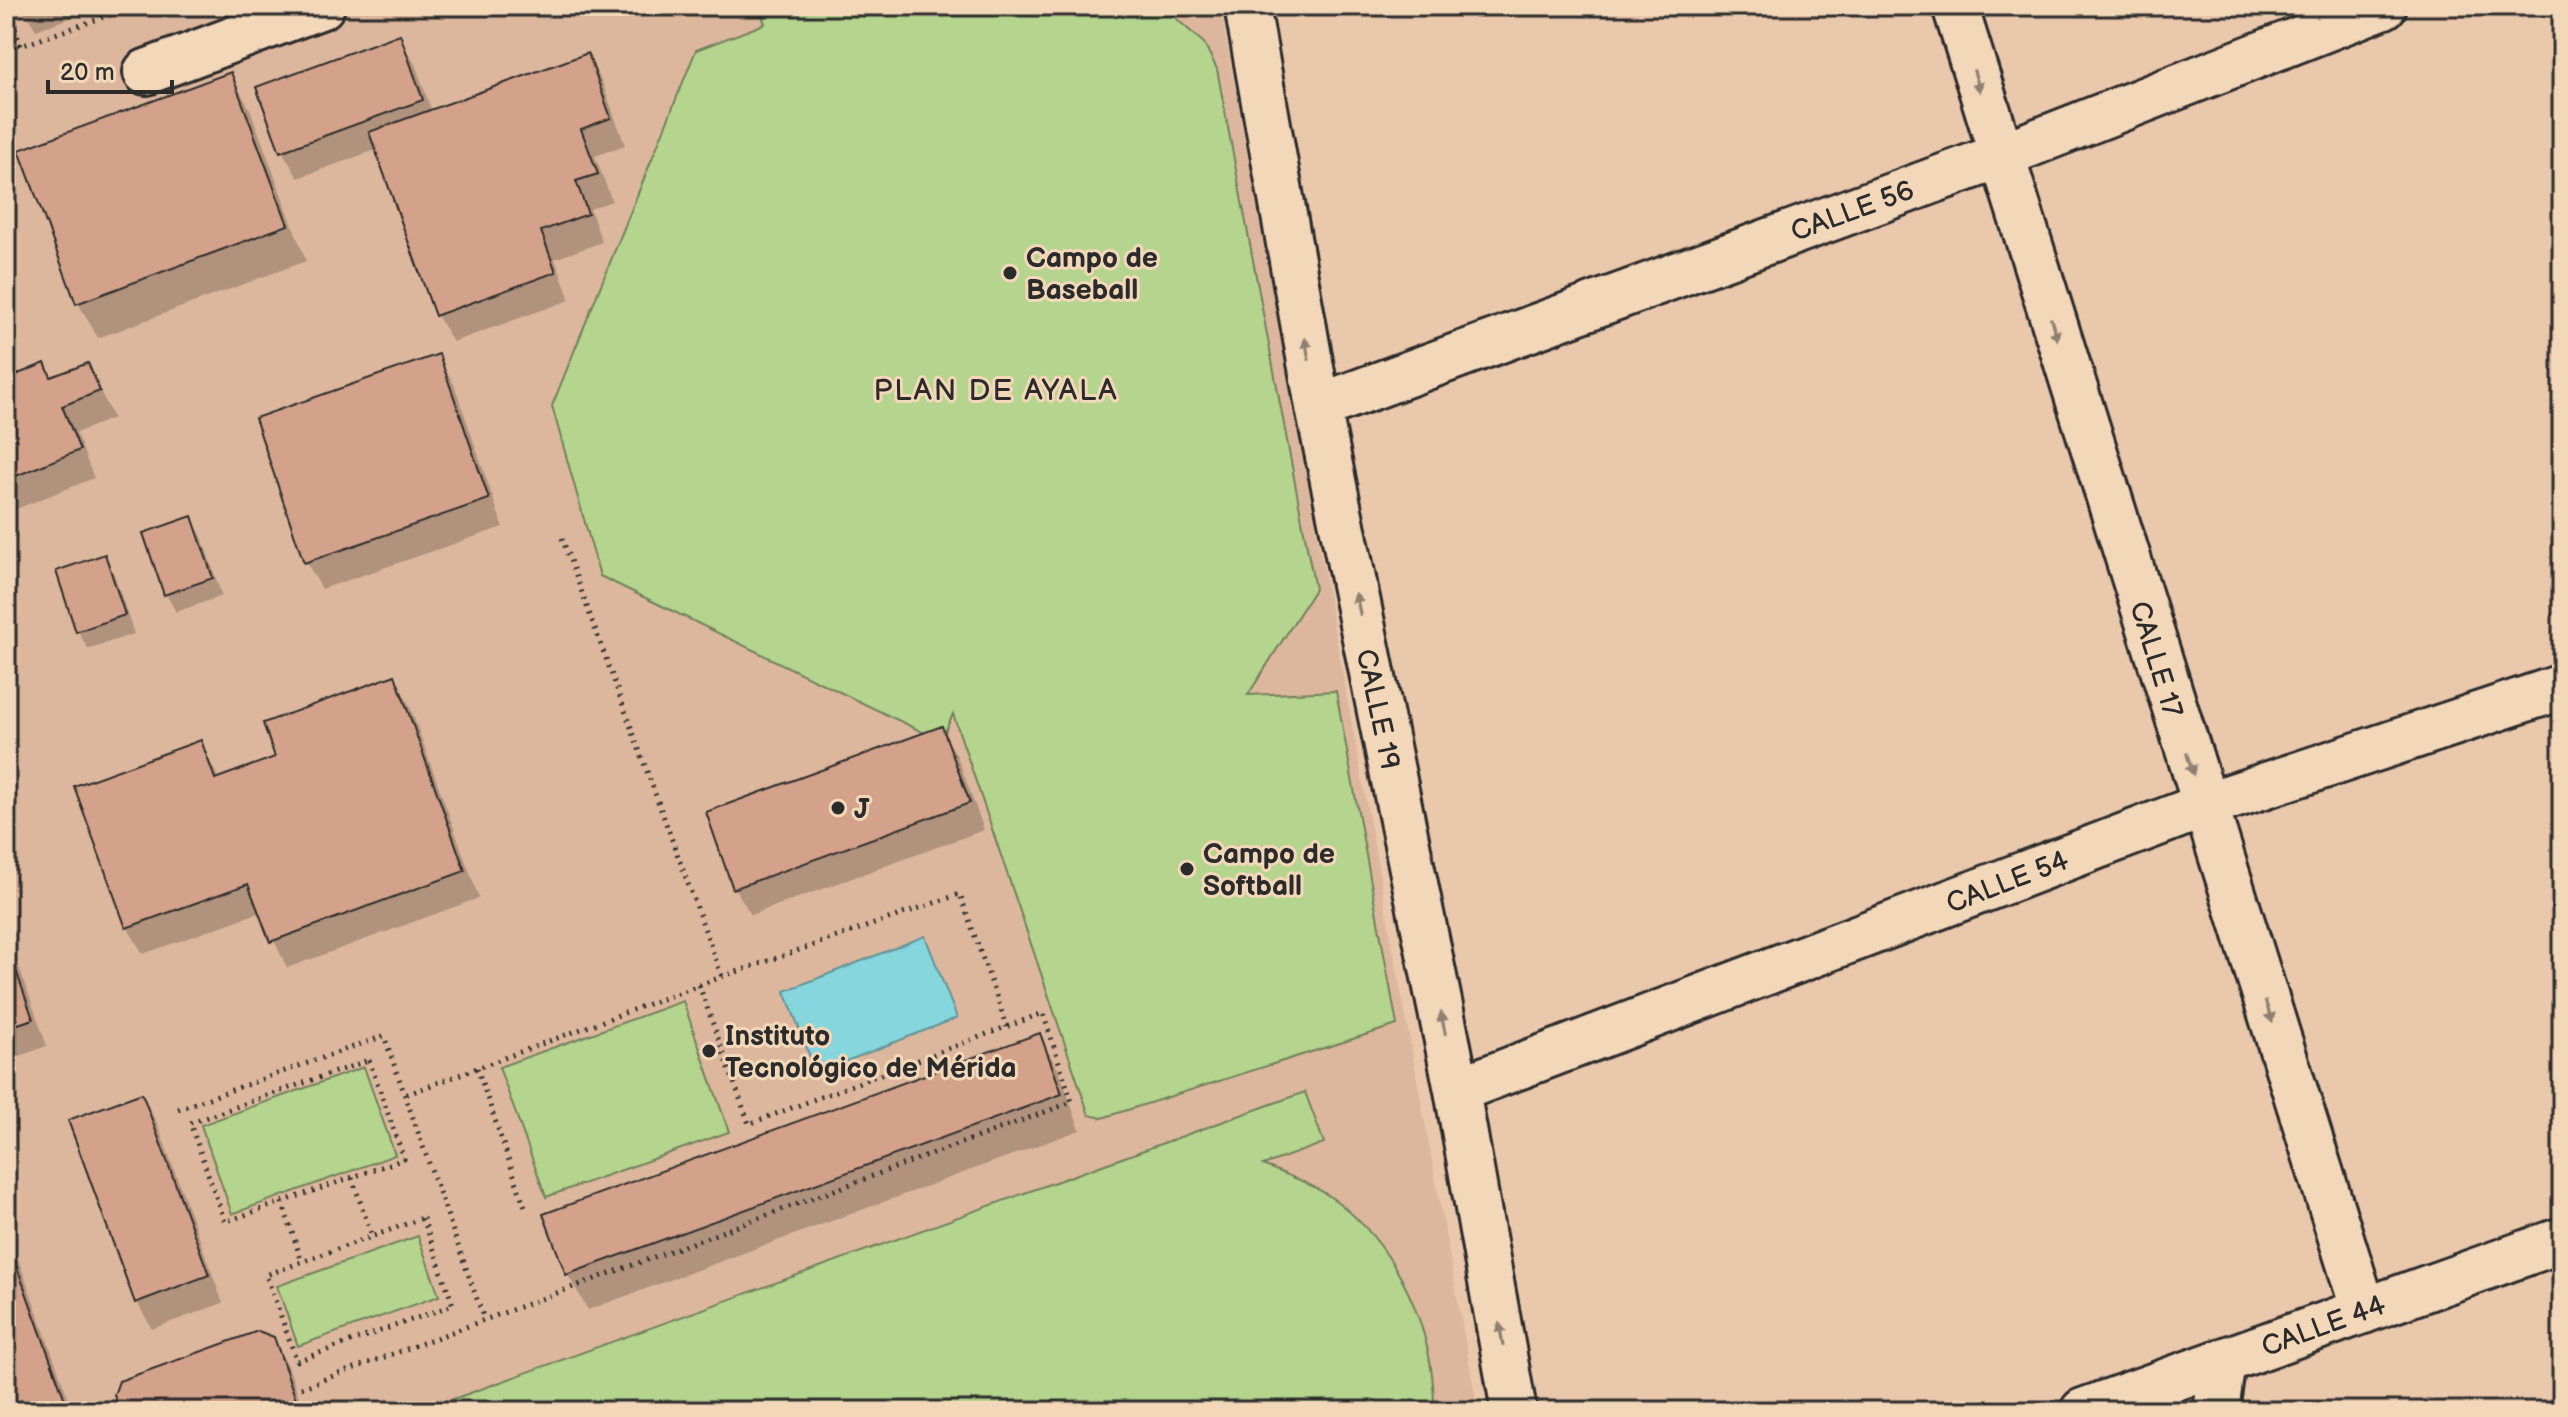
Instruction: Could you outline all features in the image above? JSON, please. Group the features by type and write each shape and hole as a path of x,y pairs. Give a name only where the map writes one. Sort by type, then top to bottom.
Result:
{"street":[{"path":"146,72 322,6"},
{"name":"CALLE 19","path":"1247,6 1318,407 1457,1090 1514,1411"},
{"name":"CALLE 17","path":"1955,6 2203,806 2364,1311"},
{"name":"CALLE 56","path":"1318,407 2000,156 2384,6"},
{"name":"CALLE 54","path":"1457,1090 2203,806 2562,687"},
{"name":"CALLE 44","path":"2083,1411 2562,1240"},
{"path":"2216,1411 2223,1361"}],"path":[{"path":"7,6 21,46"},
{"path":"21,46 135,6"},
{"path":"6,34 21,46"},
{"path":"562,538 722,977"},
{"path":"405,1095 699,985 960,894 1007,1027"},
{"path":"301,1388 1072,1102 1043,1013 749,1124 699,985"},
{"path":"178,1109 384,1036 484,1320"},
{"path":"369,1060 404,1159 352,1178 225,1222 190,1123 369,1060"},
{"path":"477,1068 525,1207"},
{"path":"352,1178 372,1236"},
{"path":"282,1202 302,1262"},
{"path":"423,1218 453,1305 297,1361 266,1275 302,1262 423,1218"}],"shaded area":[{"name":"Instituto Tecnológico de Mérida","path":"6,6 1220,6 1478,1411 6,1411"}],"green space":[{"path":"759,6 1162,6 1204,43 1217,69 1315,589 1248,695 1336,691 1397,1025 1102,1118 1089,1115 953,714 941,741 600,576 552,406 696,50 765,24"},
{"path":"683,1001 729,1132 546,1197 499,1067"},
{"path":"364,1067 395,1155 232,1214 201,1125"},
{"path":"1305,1092 1324,1143 1263,1165 1327,1194 1378,1242 1395,1267 1420,1322 1433,1381 1434,1411 420,1411"},
{"path":"418,1236 439,1296 298,1346 277,1286"}],"water":[{"path":"925,936 957,1018 816,1073 785,991"}],"building":[{"path":"400,34 423,100 280,152 256,87"},
{"path":"588,53 611,118 581,129 598,174 576,181 588,214 541,231 556,272 435,316 369,132"},
{"path":"231,72 288,225 76,304 19,150"},
{"path":"439,354 489,499 304,563 255,418"},
{"path":"45,363 51,377 88,363 100,391 62,406 80,450 6,480 6,379"},
{"path":"192,516 213,578 164,595 143,533"},
{"path":"105,554 125,615 76,632 56,571"},
{"path":"395,675 465,871 270,942 248,884 126,928 74,786 201,740 215,779 275,757 263,723"},
{"name":"J","path":"942,726 970,803 733,889 706,812"},
{"path":"6,942 33,1019 6,1028"},
{"path":"1040,1033 1062,1094 566,1275 543,1214"},
{"path":"142,1093 209,1275 135,1303 68,1120"},
{"path":"6,1237 69,1411 6,1411"},
{"path":"258,1331 274,1337 300,1411 119,1411 114,1395 119,1381"}],"place":[{"name":"Campo de Baseball","path":"1010,273"},
{"name":"J","path":"838,808"},
{"name":"Campo de Softball","path":"1187,869"},
{"name":"Instituto Tecnológico de Mérida","path":"709,1051"}],"district":[{"name":"PLAN DE AYALA","path":"996,390"}]}
